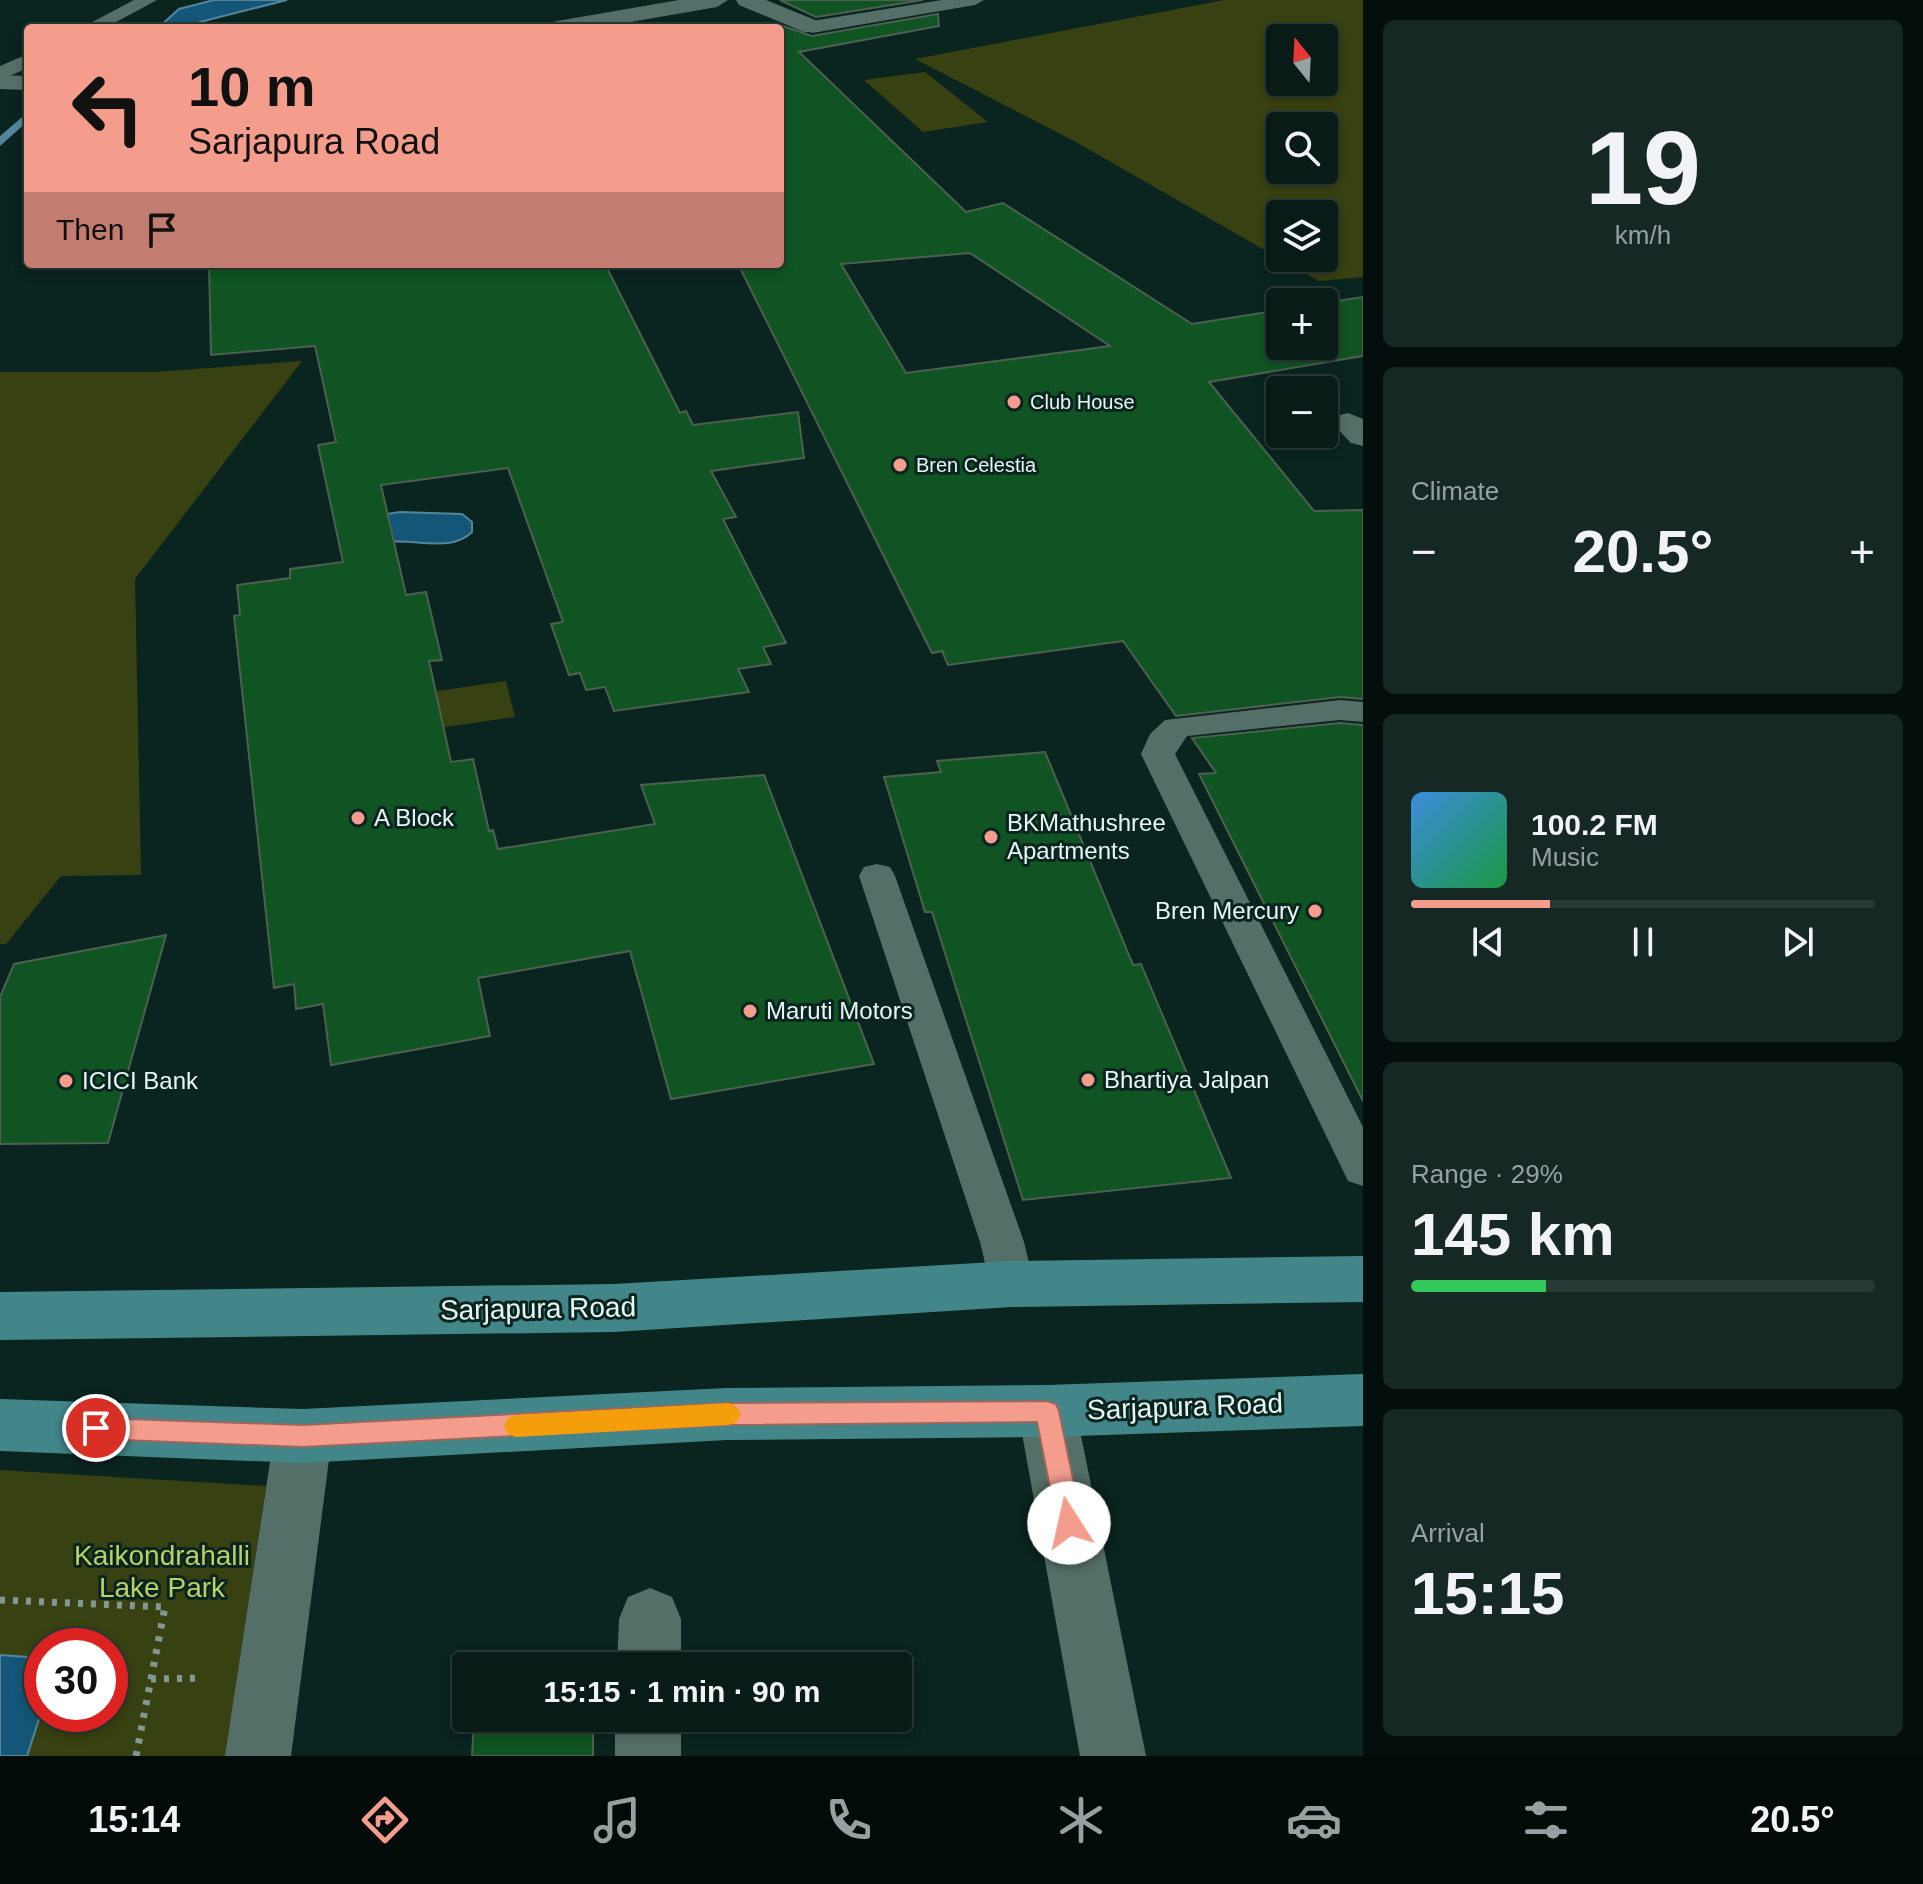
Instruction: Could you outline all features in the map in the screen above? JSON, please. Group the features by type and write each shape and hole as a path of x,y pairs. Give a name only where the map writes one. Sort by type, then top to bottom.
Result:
{"main road":[{"name":"Sarjapura Road","path":"0,1316 614,1308 1012,1284 1363,1279"},
{"name":"Sarjapura Road","path":"0,1425 303,1436 727,1414 1047,1411 1363,1400"}],"street":[{"path":"580,24 717,0"},
{"path":"747,0 812,27"},
{"path":"0,82 24,83"},
{"path":"1047,1411 1113,1756"},
{"path":"258,1756 303,1436"},
{"path":"648,1732 648,1756"}],"lane":[{"path":"98,24 148,0"},
{"path":"812,27 975,0"},
{"path":"0,74 24,62"},
{"path":"1363,712 1340,710 1177,727 1162,742 1158,754 1347,1101 1363,1169"},
{"path":"877,876 1002,1242 1012,1284"}],"path":[{"path":"0,1600 165,1607 136,1756"}],"green space":[{"path":"1224,0 1363,0 1363,277 1319,281 1303,272 1338,272 1338,200 1266,200 1266,251 1074,141 915,59"},
{"path":"925,72 988,122 923,132 864,80"},
{"path":"302,361 135,579 141,875 61,876 6,944 0,944 0,372 154,372"},
{"path":"506,681 515,717 438,728 430,692"},
{"name":"Kaikondrahalli Lake Park","path":"0,1470 266,1486 226,1756 0,1756"}],"water":[{"path":"214,0 287,0 198,24 162,24 179,9"},
{"path":"400,512 462,514 472,522 472,532 463,539 440,544 375,544 366,517"},
{"path":"0,1655 24,1657 24,1732 35,1732 27,1756 0,1756"}],"building":[{"path":"780,0 923,0 816,17"},
{"path":"938,14 939,26 799,52 966,212 1003,203 1192,324 1266,312 1266,360 1338,360 1338,301 1363,297 1363,356 1209,382 1314,511 1363,510 1363,699 1340,697 1176,716 1123,641 948,665 942,651 932,653 740,268 784,268 784,26 812,36","holes":["970,253 1110,346 906,373 841,264"]},
{"path":"209,268 607,268 680,413 686,411 693,425 798,412 804,458 711,471 736,517 723,519 786,643 763,647 771,664 738,669 749,692 614,711 605,687 586,690 580,673 569,675 551,624 563,622 508,468 381,485 406,595 426,592 442,660 429,661 451,762 473,759 489,831 493,830 498,849 655,824 641,785 764,775 874,1064 671,1099 630,951 478,978 490,1036 331,1065 323,1004 296,1009 294,984 274,988 234,616 240,615 237,585 290,578 290,569 343,562 318,445 336,442 315,346 211,355"},
{"name":"Bren Mercury","path":"1340,723 1363,725 1363,1101 1199,774 1216,773 1192,738"},
{"path":"1045,752 1133,965 1141,964 1231,1178 1023,1200 932,912 925,912 884,777 941,772 937,761"},
{"path":"166,935 108,1143 0,1144 0,997 14,964"},
{"path":"473,1732 593,1732 593,1756 472,1756"}],"waterway":[{"path":"0,143 24,119"}],"slow traffic":[{"path":"516,1426 729,1414"}],"place":[{"name":"Club House","path":"1014,402"},
{"name":"Bren Celestia","path":"900,465"},
{"name":"A Block","path":"358,818"},
{"name":"BKMathushree Apartments","path":"991,837"},
{"name":"Bren Mercury","path":"1315,911"},
{"name":"Maruti Motors","path":"750,1011"},
{"name":"Bhartiya Jalpan","path":"1088,1080"},
{"name":"ICICI Bank","path":"66,1081"}],"route":[{"path":"96,1428 303,1436 727,1414 1047,1411 1069,1523"}]}
